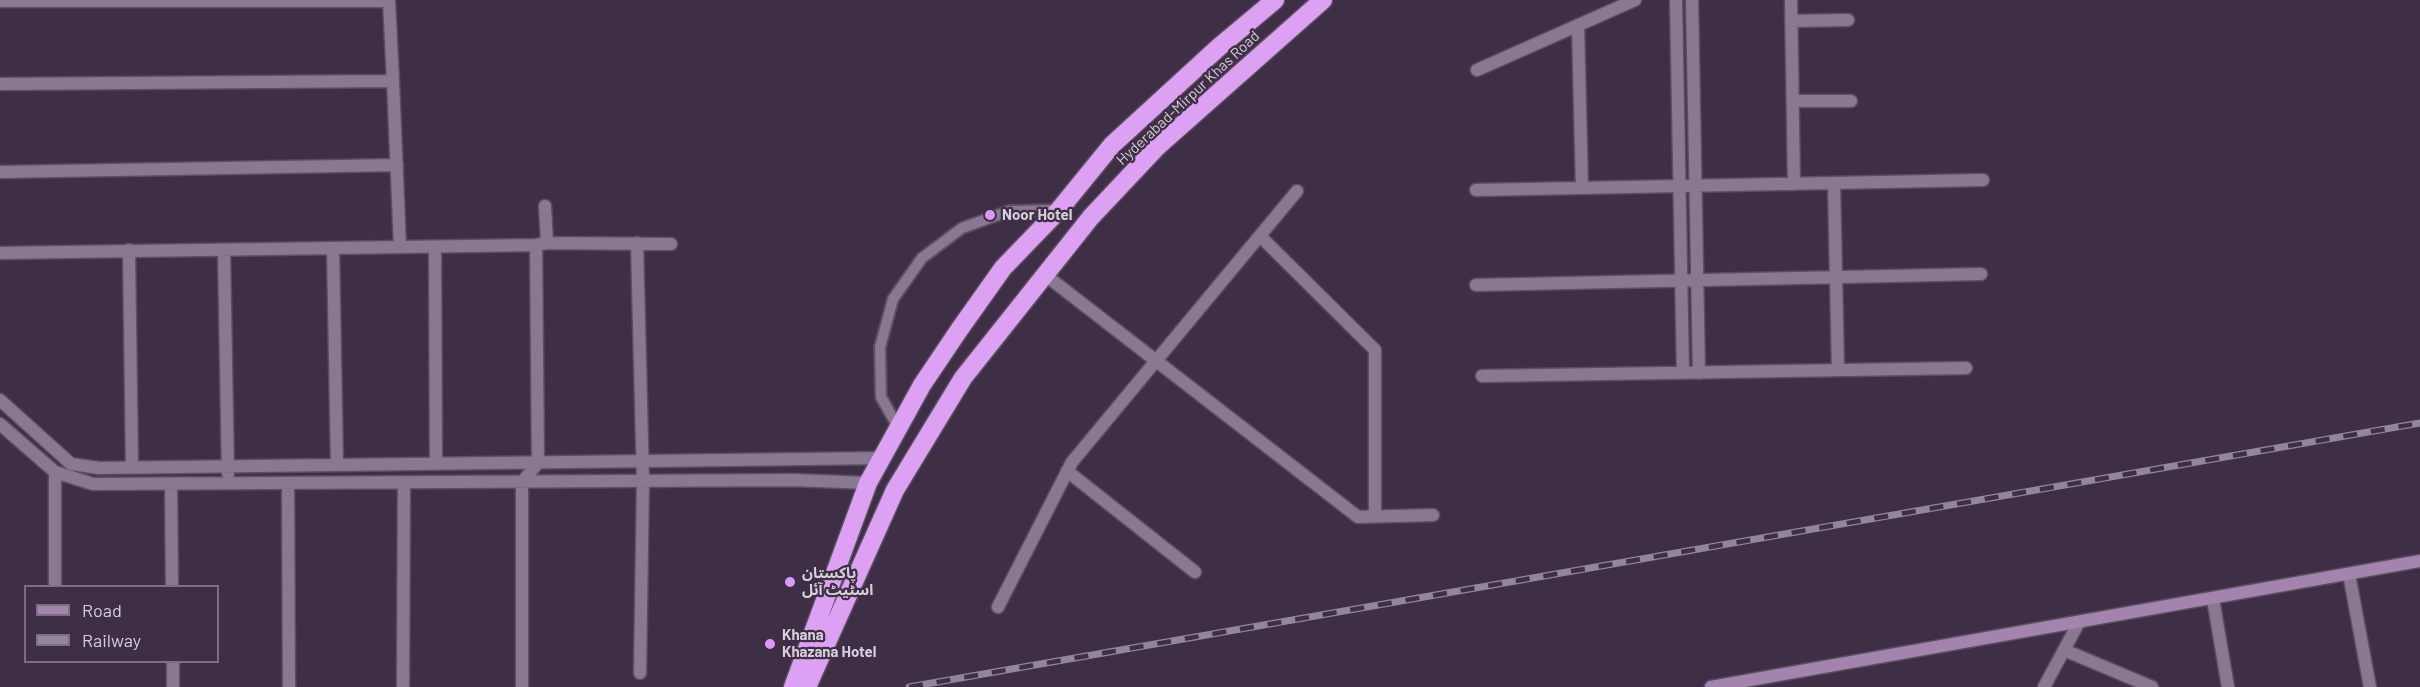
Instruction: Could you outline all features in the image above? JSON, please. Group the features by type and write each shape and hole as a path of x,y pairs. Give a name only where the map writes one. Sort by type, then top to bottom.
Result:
{"highway":[{"name":"Hyderabad-Mirpur Khas Road","path":"793,687 868,483 922,385 1003,268 1059,210 1112,145 1219,47 1275,0"},
{"name":"Hyderabad-Mirpur Khas Road","path":"807,687 895,490 963,378 1044,274 1092,217 1157,147 1323,0"}],"street":[{"path":"1477,70 1635,0"},
{"path":"1676,0 1683,373"},
{"path":"1692,0 1699,373"},
{"path":"1791,0 1794,184"},
{"path":"0,1 389,1 400,247"},
{"path":"1791,21 1848,20"},
{"path":"1578,25 1582,188"},
{"path":"0,84 393,81"},
{"path":"1793,101 1851,100"},
{"path":"0,172 397,165"},
{"path":"1476,190 1983,180"},
{"path":"1834,183 1838,370"},
{"path":"998,608 1071,462 1297,191"},
{"path":"522,687 522,482 538,463 541,244 545,206"},
{"path":"1260,236 1375,350 1375,516"},
{"path":"637,243 643,481 640,673"},
{"path":"0,253 671,244"},
{"path":"435,247 436,464"},
{"path":"333,249 337,465"},
{"path":"129,250 132,467"},
{"path":"224,251 228,484"},
{"path":"1044,274 1358,517 1433,514"},
{"path":"1476,285 1981,274"},
{"path":"1482,376 1966,368"},
{"path":"0,400 71,464 99,468 883,458"},
{"path":"0,424 55,472 93,484 794,480 868,483"},
{"path":"1066,471 1195,572"},
{"path":"55,472 56,585"},
{"path":"403,687 404,482"},
{"path":"288,483 289,687"},
{"path":"171,484 172,585"},
{"path":"1711,687 2078,624 2420,561"},
{"path":"2349,574 2370,687"},
{"path":"2212,599 2228,687"},
{"path":"2044,687 2078,624"},
{"path":"2064,650 2152,687"},
{"path":"173,663 173,687"}],"lane":[{"path":"899,429 881,397 880,347 893,299 922,258 962,228 1009,211 1059,210"}],"railway":[{"path":"909,687 2420,423"}],"place":[{"name":"Noor Hotel","path":"990,215"},
{"name":"پاکستان اسٹیٹ آئل","path":"790,582"},
{"name":"Khana Khazana Hotel","path":"770,644"}]}
